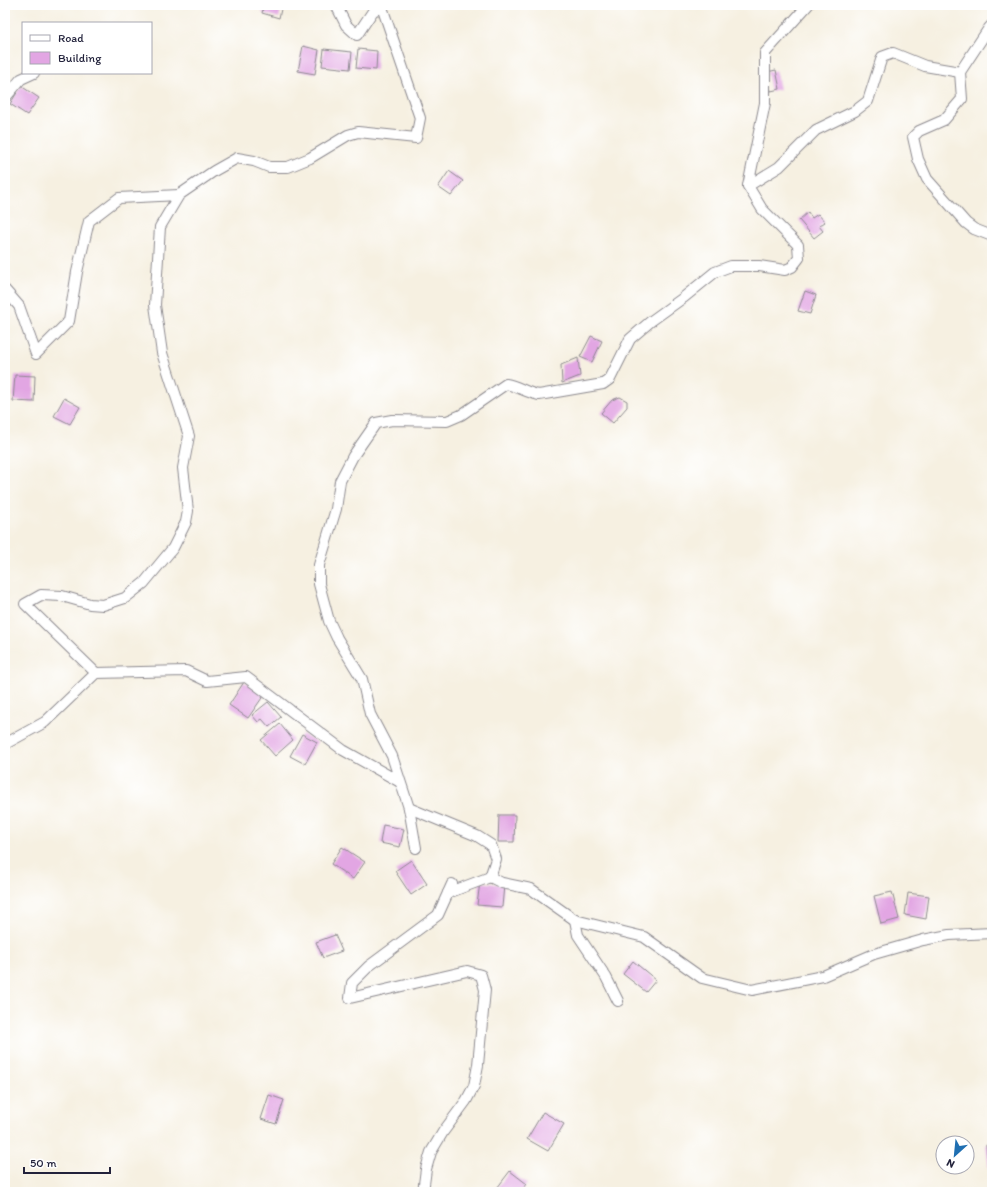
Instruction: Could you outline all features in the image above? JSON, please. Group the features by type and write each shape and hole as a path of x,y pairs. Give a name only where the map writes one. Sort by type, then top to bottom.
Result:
{"street":[{"path":"96,673 25,604 41,595 62,596 90,604 103,605 125,598 144,583 173,548 186,522 188,511 183,468 189,436 162,354 155,305 160,226 179,195 214,171 237,158 254,161 269,167 288,167 310,158 348,135 358,132 416,138 420,118 382,6 373,11 357,35 346,25 336,5"},
{"path":"416,848 409,808 392,756 370,714 362,679 337,638 329,621 319,584 319,564 336,509 340,481 353,456 376,423 392,420 447,421 461,415 506,384 514,385 529,393 539,395 603,384 610,379 630,340 651,321 715,272 731,266 759,266 785,270 792,267 799,258 798,245 762,209 748,186 765,103 765,53 808,5"},
{"path":"992,25 960,72 962,99 944,120 919,131 913,137 918,159 927,179 966,223 974,230 992,236"},
{"path":"748,186 779,167 816,130 855,111 868,101 882,57 893,53 925,66 960,72"},
{"path":"5,98 21,79 32,74"},
{"path":"5,290 19,306 36,354 69,321 77,272 89,222 119,198 179,195"},
{"path":"5,744 45,722 96,673 186,671 207,681 246,677 343,750 400,782"},
{"path":"409,808 477,836 491,845 496,859 490,877"},
{"path":"448,893 490,877 502,883 531,889 575,920 644,937 702,978 752,990 823,976 874,954 923,940 949,935 992,933"},
{"path":"423,1192 426,1169 431,1152 443,1132 466,1101 474,1086 478,1065 485,990 481,975 467,971 350,998 352,983 369,966 438,915 452,884"},
{"path":"575,920 578,935 606,978 618,1001"}],"building":[{"path":"264,5 282,5 279,18 262,13"},
{"path":"303,46 319,50 315,74 298,71"},
{"path":"324,49 352,52 350,69 322,66"},
{"path":"358,49 377,51 376,70 356,68"},
{"path":"776,70 780,89 771,91 767,72"},
{"path":"21,86 39,98 27,115 10,104"},
{"path":"449,171 463,181 451,196 438,187"},
{"path":"808,212 812,218 818,214 825,222 819,226 823,231 814,238 799,220"},
{"path":"805,291 816,295 810,314 798,311"},
{"path":"591,336 602,341 592,362 580,357"},
{"path":"578,358 580,376 562,383 561,365"},
{"path":"15,375 35,376 34,402 13,401"},
{"path":"620,397 627,401 627,407 613,423 601,413 612,400"},
{"path":"64,398 80,407 70,424 54,416"},
{"path":"244,682 264,695 248,718 229,705"},
{"path":"268,702 281,717 269,727 262,719 258,722 252,715"},
{"path":"280,724 293,740 275,756 261,740"},
{"path":"302,734 317,742 305,764 290,756"},
{"path":"499,815 515,815 514,842 498,842"},
{"path":"383,825 404,829 400,847 380,843"},
{"path":"342,847 365,862 353,879 331,864"},
{"path":"411,860 427,884 411,895 395,871"},
{"path":"480,882 504,885 502,907 477,905"},
{"path":"892,892 899,919 881,924 874,896"},
{"path":"908,893 929,896 926,919 905,915"},
{"path":"335,935 342,951 323,958 316,942"},
{"path":"633,961 656,980 646,992 623,974"},
{"path":"269,1095 284,1100 276,1124 261,1119"},
{"path":"543,1112 564,1124 548,1151 527,1139"},
{"path":"992,1144 992,1185 991,1186 986,1145"},
{"path":"510,1171 527,1184 521,1192 494,1192"},
{"path":"200,1190 200,1192 178,1192 178,1191"}]}
